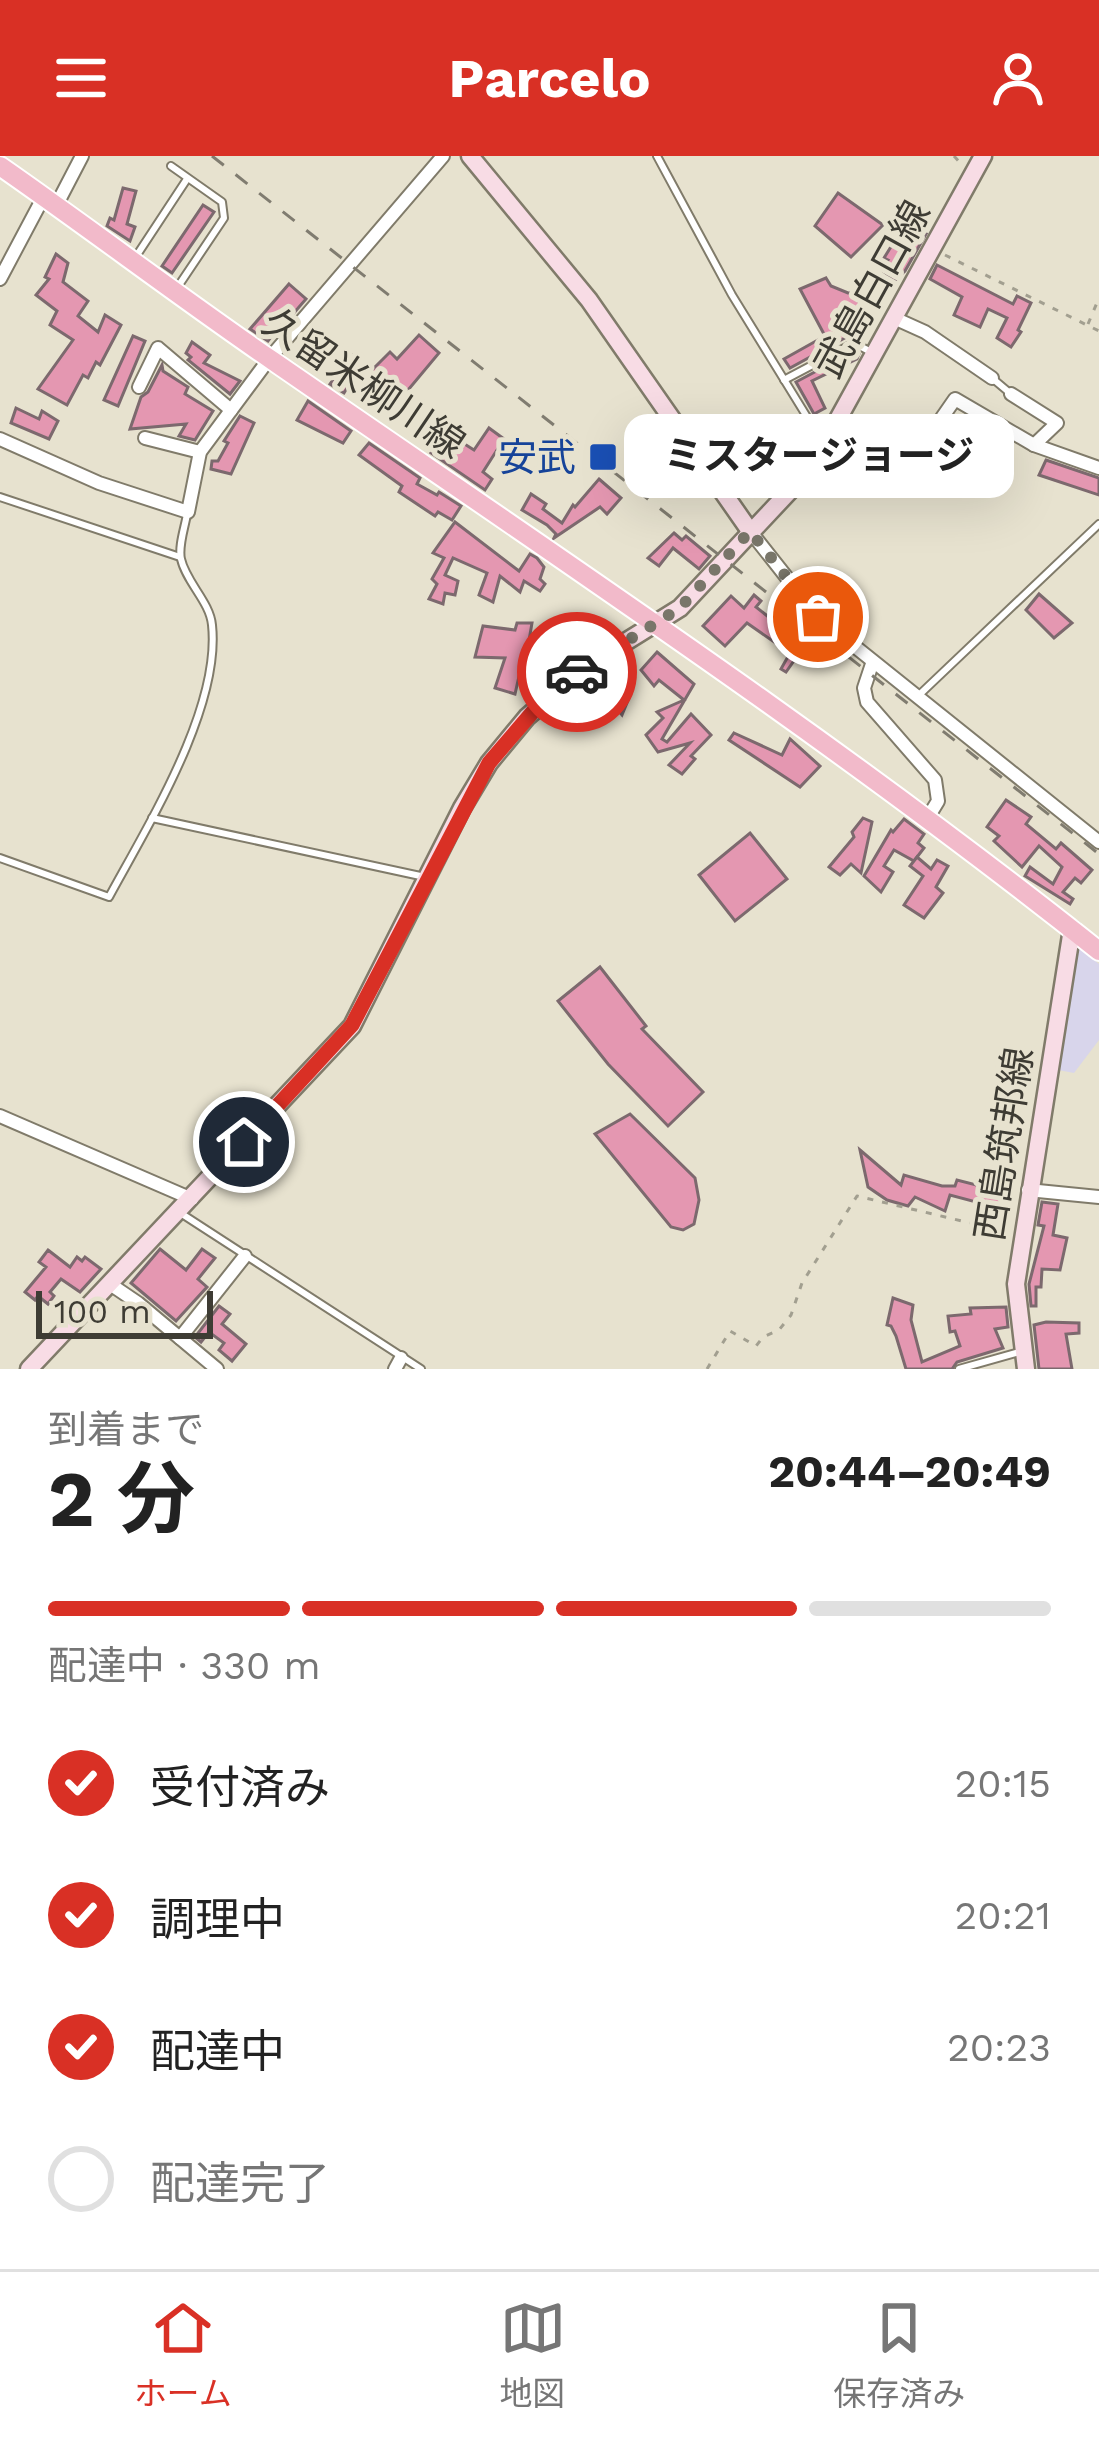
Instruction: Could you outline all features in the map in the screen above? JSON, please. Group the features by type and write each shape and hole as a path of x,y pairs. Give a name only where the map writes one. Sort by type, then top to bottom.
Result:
{"main road":[{"path":"470,156 589,300 750,531"},
{"name":"武島白口線","path":"29,1369 352,1025 489,763 527,717 549,693 582,669 680,608 799,481 983,156"},
{"name":"久留米柳川線","path":"0,166 656,625 927,819 1099,951"},
{"name":"西島筑邦線","path":"1024,1360 1016,1284 1021,1235 1072,929"}],"street":[{"path":"0,279 82,156"},
{"path":"0,439 99,483 188,512 200,452 269,358 442,156"},
{"path":"893,318 925,332 992,378"},
{"path":"139,387 158,348 231,410"},
{"path":"1011,394 1057,423 1034,445"},
{"path":"905,471 955,399 1034,445 1099,468"},
{"path":"145,438 200,452"},
{"path":"750,531 818,617 1099,842"},
{"path":"872,664 864,688 867,702 935,780 938,801 927,819"},
{"path":"0,1116 186,1206"},
{"path":"1028,1190 1099,1197"},
{"path":"180,1338 245,1256"},
{"path":"110,1284 217,1369"}],"lane":[{"path":"657,156 731,295 823,444"},
{"path":"171,166 222,202 224,218 175,291"},
{"path":"133,261 188,178"},
{"path":"784,380 854,343 874,354"},
{"path":"992,378 1011,394"},
{"path":"837,421 931,493"},
{"path":"932,432 975,463"},
{"path":"0,497 179,556"},
{"path":"0,858 109,897 152,818 200,712 213,649 212,618 179,556 188,512"},
{"path":"916,698 1099,524"},
{"path":"152,818 429,878"},
{"path":"186,1206 245,1256 398,1363 421,1369"},
{"path":"959,1369 1024,1360"}],"path":[{"path":"932,248 1099,331"},
{"path":"1088,326 1099,298"},
{"path":"707,1369 730,1331 756,1346 778,1330 857,1196 1021,1235"}],"shaded area":[{"path":"1080,948 1099,964 1099,1040 1074,1073 1053,1069 1073,949"}],"building":[{"path":"123,188 136,191 127,224 135,227 130,241 107,226 110,218 114,220"},
{"path":"838,193 883,225 851,257 815,226"},
{"path":"203,205 214,212 172,273 162,266"},
{"path":"912,231 926,234 894,281 881,269 888,260 884,258 892,245 901,251"},
{"path":"56,254 68,263 63,282 88,301 78,316 98,332 105,315 121,325 100,365 96,362 88,378 83,375 67,405 38,389 73,340 50,325 57,311 36,295 49,279 45,277"},
{"path":"937,265 1013,304 1017,296 1031,303 1011,347 997,338 1007,318 988,309 980,327 954,315 962,297 930,279"},
{"path":"826,278 831,286 848,293 880,293 859,302 872,323 790,368 784,359 825,336 800,289"},
{"path":"289,284 306,299 268,341 250,329"},
{"path":"419,335 439,353 388,414 370,396 376,389 357,372 344,393 330,384 351,354 371,371 390,352 397,359"},
{"path":"133,336 145,341 118,406 104,400"},
{"path":"192,342 210,355 204,363 240,381 230,394 188,360"},
{"path":"854,351 859,354 857,359 812,381 825,408 814,414 796,382"},
{"path":"162,365 163,371 188,387 185,394 213,411 195,440 179,436 186,424 130,429 141,397"},
{"path":"308,401 351,431 343,443 297,420"},
{"path":"16,408 39,419 42,411 58,421 49,439 11,423"},
{"path":"240,416 254,423 231,474 211,469 212,461 218,461"},
{"path":"489,428 504,439 483,472 492,479 485,490 431,453 447,433 474,450"},
{"path":"369,443 420,478 417,484 461,506 452,520 438,512 435,516 399,492 402,486 359,455"},
{"path":"1046,460 1099,478 1099,495 1039,475"},
{"path":"599,479 621,498 607,514 600,507 554,538 556,534 547,525 522,510 531,494 562,523"},
{"path":"455,522 519,571 530,554 537,558 544,567 540,579 545,584 540,591 524,581 520,592 500,576 493,602 479,595 487,573 453,558 445,575 458,581 455,595 445,593 443,604 429,599 437,584 432,579 444,558 433,553"},
{"path":"674,533 682,540 686,536 710,556 699,569 673,548 659,566 648,558"},
{"path":"1039,594 1072,623 1054,638 1026,610"},
{"path":"754,595 761,601 756,607 810,650 786,672 781,669 790,653 747,623 725,646 703,626 731,596 744,608"},
{"path":"601,620 611,636 594,646 589,641 565,667 555,648"},
{"path":"517,623 532,623 527,652 533,654 530,666 522,663 515,694 495,688 505,658 475,657 483,626 515,630"},
{"path":"657,652 694,684 662,739 667,742 691,714 711,735 682,774 669,765 690,743 658,752 646,735 663,718 657,712 684,700 659,680 654,686 641,670"},
{"path":"600,673 608,686 617,677 631,693 622,715 588,680"},
{"path":"734,733 782,755 790,739 820,766 800,787 729,740"},
{"path":"1006,800 1031,817 1026,824 1056,849 1061,843 1092,870 1081,883 1075,878 1063,892 1073,899 1070,904 1025,876 1030,867 1053,884 1062,867 1039,846 1022,867 994,841 999,836 987,827"},
{"path":"863,818 872,822 861,873 851,864 840,875 829,867"},
{"path":"904,819 924,834 918,843 924,848 914,861 894,850 884,866 893,872 881,892 864,876 891,830"},
{"path":"750,833 787,879 735,921 699,875"},
{"path":"917,857 931,869 937,860 948,866 936,887 943,893 924,918 904,905 923,876 910,866"},
{"path":"600,967 646,1026 642,1029 703,1092 668,1126 608,1064 558,1001"},
{"path":"630,1114 695,1178 699,1200 694,1224 683,1230 671,1227 595,1134"},
{"path":"860,1150 901,1185 904,1175 942,1186 955,1186 957,1180 1006,1187 1000,1227 980,1224 984,1204 950,1195 945,1211 915,1197 908,1206 887,1200 868,1187"},
{"path":"1042,1202 1058,1204 1053,1235 1067,1238 1060,1270 1042,1269 1036,1306 1031,1306 1029,1284 1044,1226 1038,1225"},
{"path":"160,1249 186,1270 202,1249 215,1258 198,1279 207,1287 176,1321 131,1283"},
{"path":"48,1250 70,1267 77,1257 82,1261 85,1257 101,1269 80,1292 61,1279 50,1292 54,1296 48,1304 38,1296 35,1300 25,1292 46,1267 39,1262"},
{"path":"893,1298 913,1305 911,1320 922,1362 960,1346 955,1331 950,1332 948,1316 971,1314 970,1308 1006,1307 1008,1327 995,1329 1003,1348 957,1362 952,1369 906,1369 896,1336 887,1325"},
{"path":"219,1306 230,1314 222,1324 246,1344 232,1361 219,1350 224,1343 209,1332 201,1342 195,1337"},
{"path":"1079,1323 1079,1333 1066,1334 1072,1369 1039,1369 1034,1325"}],"railway":[{"path":"212,156 1099,854"}],"way so far":[{"path":"577,672 680,608 750,531 818,617"}],"place":[{"name":"安武","path":"603,457"},
{"name":"ミスタージョージ","path":"818,617"}],"route":[{"path":"244,1142 352,1025 489,763 549,693 577,672"}]}
